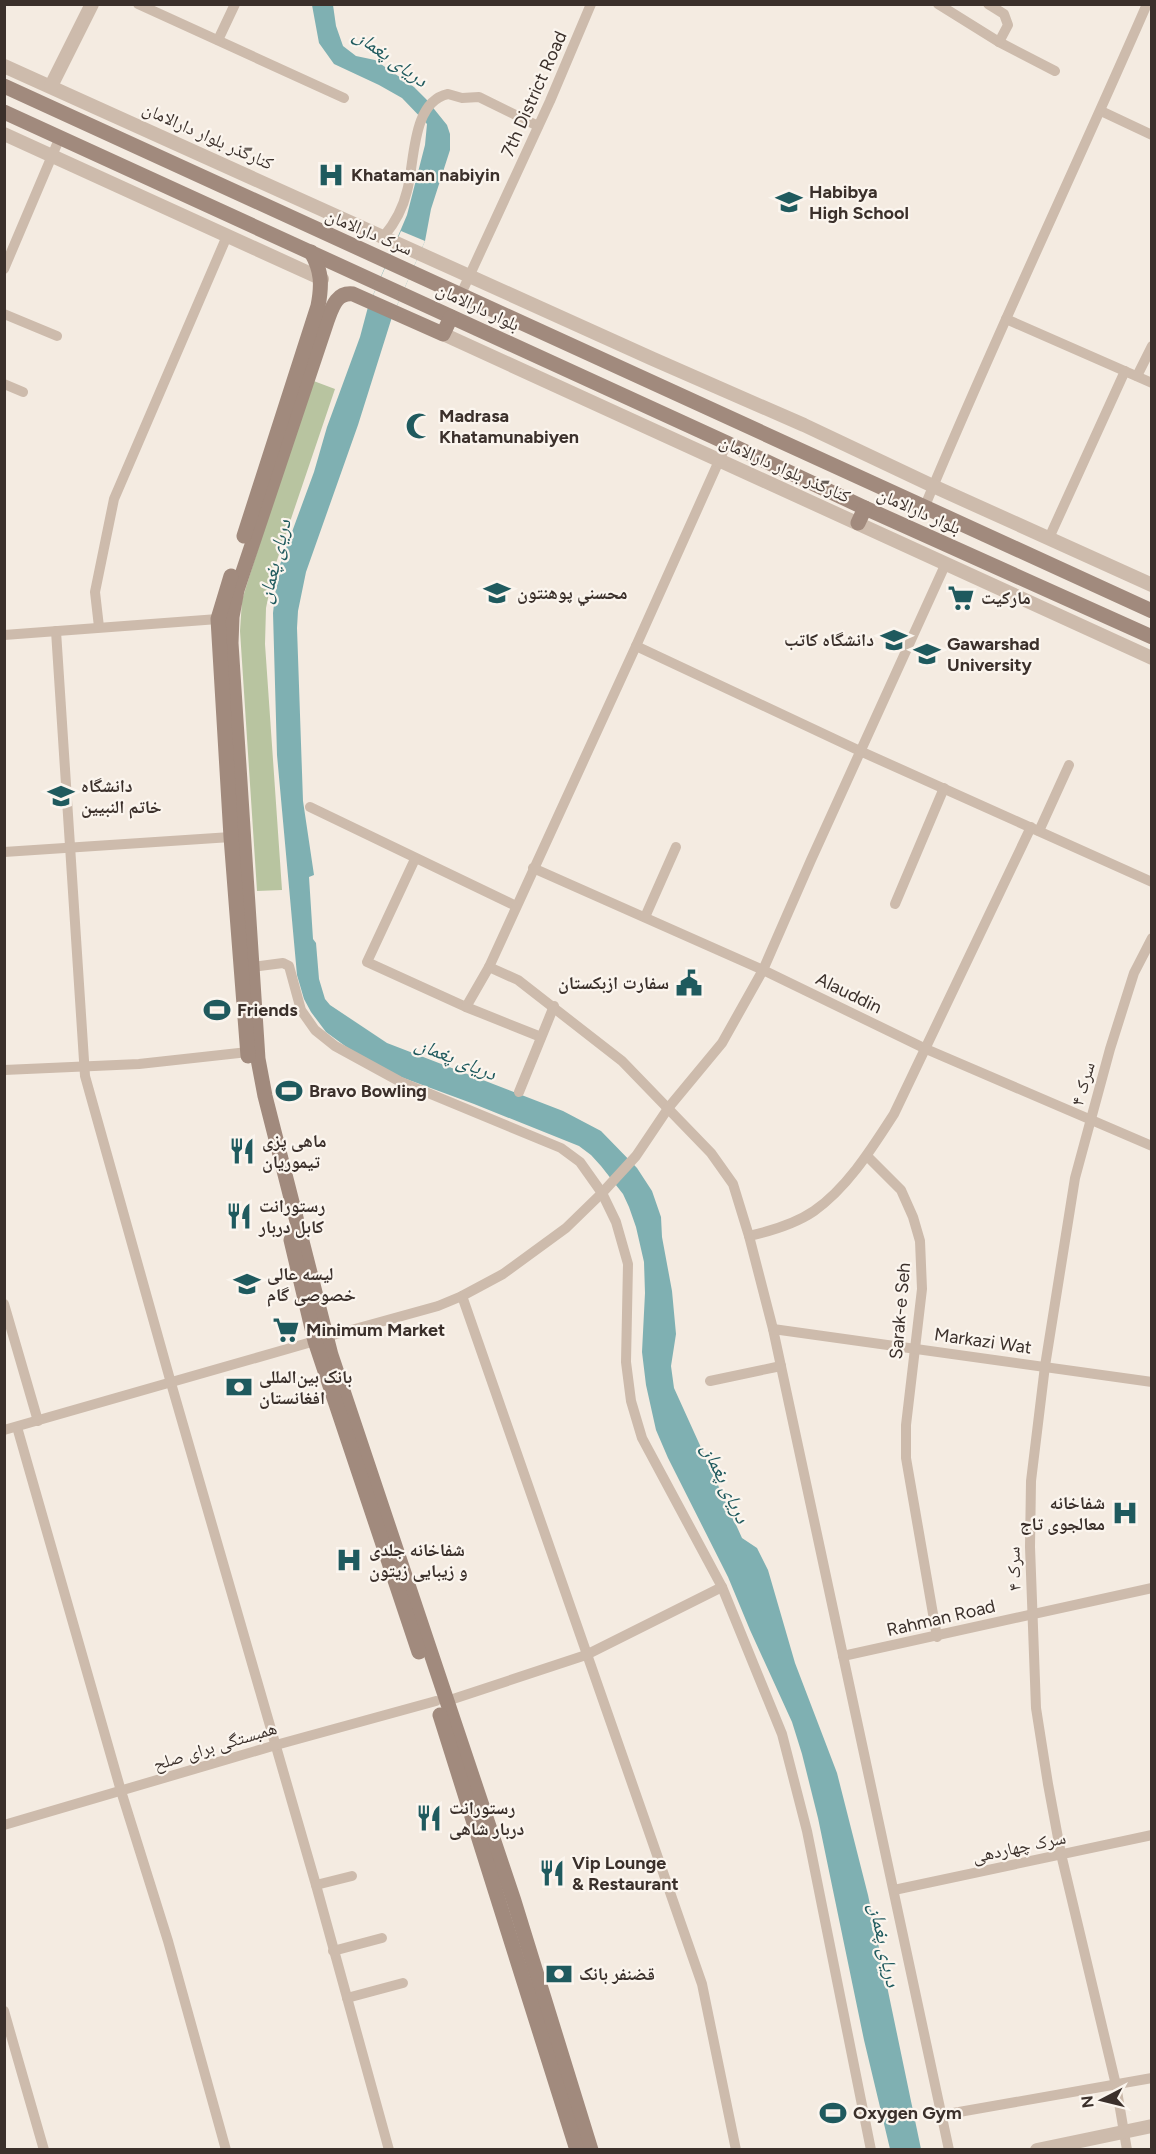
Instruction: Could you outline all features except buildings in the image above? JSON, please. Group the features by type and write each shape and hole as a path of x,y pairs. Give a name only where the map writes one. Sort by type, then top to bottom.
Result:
{"main road":[{"path":"4,86 288,218 279,238"},
{"path":"4,112 311,252 322,279 314,317 218,618 231,837 252,967 258,1059 321,1339"},
{"name":"سرک دارالامان","path":"288,218 419,275"},
{"name":"بلوار دارالامان","path":"311,252 865,508 1152,637"},
{"name":"بلوار دارالامان","path":"419,275 1152,611"},
{"name":"کنارگذر بلوار دارالامان","path":"241,890 231,643 232,617 237,590 327,321 334,302 339,296 349,293 443,334"},
{"path":"443,334 451,317"},
{"path":"529,352 539,330"},
{"path":"858,524 865,508"},
{"path":"241,890 248,1052 259,1112 351,1452 468,1782 578,2150"},
{"path":"468,1782 514,1901 591,2150"}],"street":[{"path":"51,86 92,4"},
{"path":"138,4 344,98"},
{"path":"218,40 235,4"},
{"name":"7th District Road","path":"461,294 591,4"},
{"path":"938,4 999,42 1055,71"},
{"path":"988,4 1004,14 1008,25 999,42"},
{"path":"925,506 1147,4"},
{"name":"کنارگذر بلوار دارالامان","path":"4,66 470,275"},
{"path":"390,239 408,191 421,119 431,105 443,95 479,98 538,126"},
{"path":"1101,111 1152,135"},
{"path":"4,134 322,279"},
{"path":"4,269 60,137"},
{"path":"99,627 95,592 114,499 227,236"},
{"path":"470,275 1152,585"},
{"path":"4,314 57,336"},
{"path":"1006,319 1152,383"},
{"name":"کنارگذر بلوار دارالامان","path":"443,334 1152,658"},
{"path":"1137,376 1152,346"},
{"path":"1049,538 1125,371"},
{"path":"4,384 23,392"},
{"path":"466,1007 489,967 727,443"},
{"path":"4,1430 438,1306 503,1274 566,1228 604,1191 636,1155 669,1107 722,1043 763,970 946,563"},
{"path":"4,635 218,618"},
{"path":"56,631 83,1066 389,2150"},
{"path":"636,646 860,751 1152,882"},
{"path":"749,1236 777,1229 814,1211 838,1190 867,1156 894,1114 1035,829 1070,765"},
{"path":"894,904 944,788"},
{"path":"310,807 516,906"},
{"path":"4,852 231,837"},
{"path":"645,917 676,847"},
{"path":"415,859 367,962 466,1007 541,1037"},
{"name":"Alauddin","path":"533,868 763,970 926,1049 1152,1146"},
{"name":"سرک ۴","path":"1127,2150 1116,2085 1061,1854 1036,1708 1030,1547 1031,1481 1045,1366 1075,1178 1089,1119 1134,973 1152,938"},
{"path":"252,967 287,964 301,1010 308,1022 335,1046 399,1081 561,1148 580,1162 604,1191 628,1264 626,1362 631,1401 642,1438 722,1587 782,1734 807,1831 871,2150"},
{"path":"489,967 518,980 622,1061 711,1153 733,1184 773,1329 949,2150"},
{"path":"519,1092 554,1006"},
{"path":"4,1070 139,1064 248,1052"},
{"name":"Sarak-e Seh","path":"867,1156 901,1190 913,1217 920,1241 922,1289 906,1425 906,1458 937,1636"},
{"path":"462,1296 702,1984 736,2150"},
{"path":"4,1305 38,1421"},
{"name":"Markazi Wat","path":"773,1329 1152,1382"},
{"path":"710,1381 781,1366"},
{"path":"17,1427 121,1791 168,1941 226,2150"},
{"name":"همبستگی برای صلح","path":"4,1826 276,1745 441,1701 586,1655 722,1587"},
{"name":"Rahman Road","path":"843,1656 1152,1588"},
{"name":"سرک چهاردهی","path":"894,1890 1152,1835"},
{"path":"316,1885 352,1876"},
{"path":"333,1951 382,1938"},
{"path":"347,1998 403,1983"},
{"path":"4,2011 44,2150"},
{"path":"942,2115 1152,2078"},
{"path":"1038,2150 1152,2126"}],"green space":[{"path":"311,380 335,389 274,569 266,608 265,644 282,890 257,891 240,631 242,600"}],"water":[{"path":"312,5 333,5 336,26 343,46 356,56 375,60 414,87 447,125 450,134 450,150 431,209 425,241 392,317 358,425 306,572 298,611 303,801 314,875 309,877 313,939 316,943 319,979 325,999 330,1005 387,1043 563,1111 601,1131 637,1168 652,1191 661,1217 662,1237 672,1291 676,1334 671,1366 674,1388 742,1538 757,1548 768,1570 795,1663 837,1773 868,1895 921,2149 890,2149 864,2040 818,1818 792,1722 728,1577 656,1430 646,1385 642,1352 644,1262 636,1227 623,1194 591,1155 579,1146 390,1073 352,1051 326,1032 311,1012 304,999 297,975 277,755 273,613 278,570 314,472 368,307 407,215 425,145 427,124 402,98 334,64 319,43"}],"pier":[{"path":"401,231 425,241 392,317 368,307"}],"place":[{"name":"Khataman nabiyin","path":"331,175"},
{"name":"Habibya High School","path":"789,202"},
{"name":"Madrasa Khatamunabiyen","path":"419,426"},
{"name":"محسني پوهنتون","path":"497,593"},
{"name":"مارکیت","path":"961,598"},
{"name":"دانشگاه کاتب","path":"894,640"},
{"name":"Gawarshad University","path":"927,654"},
{"name":"دانشگاه خاتم النبیین","path":"61,796"},
{"name":"سفارت ازبکستان","path":"689,983"},
{"name":"Friends","path":"217,1010"},
{"name":"Bravo Bowling","path":"289,1091"},
{"name":"ماهی پزی تیموریان","path":"242,1151"},
{"name":"رستورانت کابل دربار","path":"239,1216"},
{"name":"لیسه عالی خصوصی گام","path":"247,1284"},
{"name":"Minimum Market","path":"286,1330"},
{"name":"بانک بین‌المللی افغانستان","path":"239,1387"},
{"name":"شفاخانه معالجوی تاج","path":"1125,1513"},
{"name":"شفاخانه جلدی و زیبایی زیتون","path":"349,1560"},
{"name":"رستورانت دربار شاهی","path":"429,1818"},
{"name":"Vip Lounge & Restaurant","path":"552,1873"},
{"name":"قضنفر بانک","path":"559,1974"},
{"name":"Oxygen Gym","path":"833,2113"}],"water label":[{"name":"دریای پغمان","path":"391,57"},
{"name":"دریای پغمان","path":"274,561"},
{"name":"دریای پغمان","path":"456,1058"},
{"name":"دریای پغمان","path":"726,1483"},
{"name":"دریای پغمان","path":"885,1945"}]}
